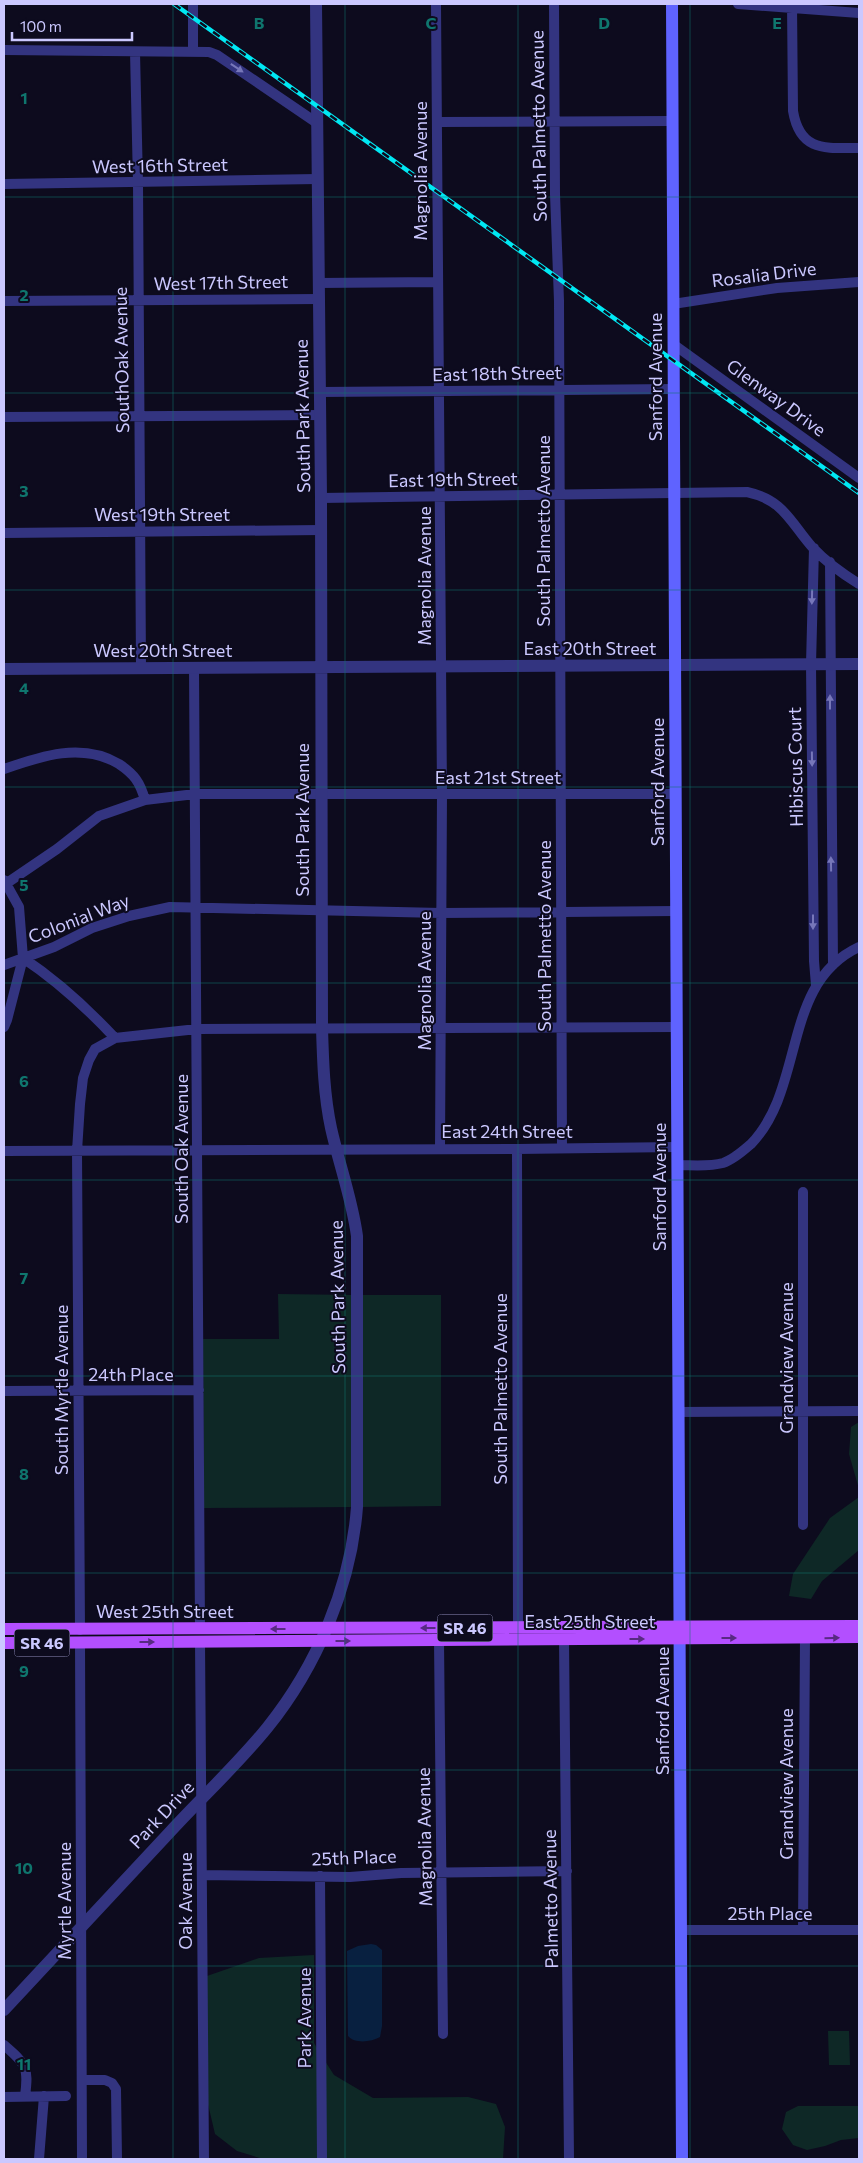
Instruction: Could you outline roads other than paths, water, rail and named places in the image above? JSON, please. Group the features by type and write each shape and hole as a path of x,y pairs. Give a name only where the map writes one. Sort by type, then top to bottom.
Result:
{"main road":[{"name":"Sanford Avenue","path":"672,4 682,2159"},
{"name":"East 25th Street","path":"321,1641 564,1639 859,1626"},
{"name":"East 25th Street","path":"327,1629 542,1628 805,1638 859,1637"},
{"path":"498,1640 508,1634 534,1634 542,1628"},
{"name":"West 25th Street","path":"4,1629 80,1636 200,1636 321,1641"},
{"name":"West 25th Street","path":"4,1643 138,1630 200,1636 327,1629"}],"street":[{"path":"193,4 193,52"},
{"name":"South Park Avenue","path":"316,4 316,179 321,415 322,667 320,910 322,1028 324,1086 336,1149 354,1212 357,1236 357,1507 352,1548 327,1629"},
{"name":"Magnolia Avenue","path":"436,4 442,666 440,1148"},
{"name":"South Palmetto Avenue","path":"554,4 554,121 560,389 562,1148"},
{"path":"738,4 792,6 859,13"},
{"path":"792,6 793,111 796,124 802,136 812,144 826,148 859,148"},
{"path":"4,50 208,52 217,55 317,123"},
{"name":"SouthOak Avenue","path":"135,52 138,183 141,668"},
{"path":"437,122 672,120"},
{"name":"West 16th Street","path":"4,184 316,179"},
{"path":"318,283 438,282"},
{"name":"Rosalia Drive","path":"673,304 777,288 859,282"},
{"name":"West 17th Street","path":"4,301 318,299"},
{"name":"Glenway Drive","path":"673,344 859,478"},
{"name":"East 18th Street","path":"320,392 674,389"},
{"path":"4,417 321,415"},
{"path":"674,492 747,492 762,495 791,518 814,548 859,584"},
{"name":"East 19th Street","path":"321,498 674,492"},
{"name":"West 19th Street","path":"4,532 321,530"},
{"name":"Hibiscus Court","path":"814,548 810,664 814,961 816,985"},
{"name":"Hibiscus Court","path":"830,562 833,966"},
{"name":"East 20th Street","path":"322,667 859,664"},
{"name":"West 20th Street","path":"4,669 322,667"},
{"name":"South Oak Avenue","path":"194,668 200,1636"},
{"path":"4,769 47,755 87,753 102,756 115,762 136,777 141,785 145,800"},
{"name":"East 21st Street","path":"5,881 57,849 99,816 145,800 195,794 676,794"},
{"path":"4,1027 23,958 19,907 5,881"},
{"name":"Colonial Way","path":"4,966 54,948 92,928 129,916 170,908 441,913 676,911"},
{"path":"677,1165 724,1163 746,1149 757,1137 777,1104 786,1080 806,1006 816,985 845,954 859,947"},
{"path":"23,958 52,977 80,1001 115,1038 197,1029 677,1027"},
{"name":"South Myrtle Avenue","path":"80,1636 77,1151 83,1078 95,1049 115,1038"},
{"name":"East 24th Street","path":"4,1151 517,1149 677,1146"},
{"name":"South Palmetto Avenue","path":"517,1149 518,1628"},
{"name":"Grandview Avenue","path":"803,1192 803,1525"},
{"name":"24th Place","path":"4,1391 199,1390"},
{"path":"678,1412 859,1412"},
{"name":"Park Drive","path":"4,2010 202,1797 249,1750 289,1698 327,1629"},
{"name":"Myrtle Avenue","path":"80,1636 82,2159"},
{"name":"Oak Avenue","path":"200,1636 204,2159"},
{"name":"Grandview Avenue","path":"803,1930 805,1638"},
{"name":"Palmetto Avenue","path":"564,1639 569,2159"},
{"name":"Magnolia Avenue","path":"439,1640 443,2034"},
{"name":"25th Place","path":"202,1875 320,1876 567,1870"},
{"name":"Park Avenue","path":"320,1876 322,2159"},
{"name":"25th Place","path":"681,1930 859,1930"},
{"path":"4,2045 22,2060 26,2067 28,2076 25,2096"},
{"path":"82,2080 106,2080 112,2083 116,2089 117,2159"},
{"path":"39,2159 44,2096"},
{"path":"4,2097 66,2096"}],"water":[{"path":"376,1945 382,1950 382,2026 380,2037 368,2041 359,2041 348,2036 347,1951 358,1946"}],"railway":[{"path":"174,4 859,493"}]}
